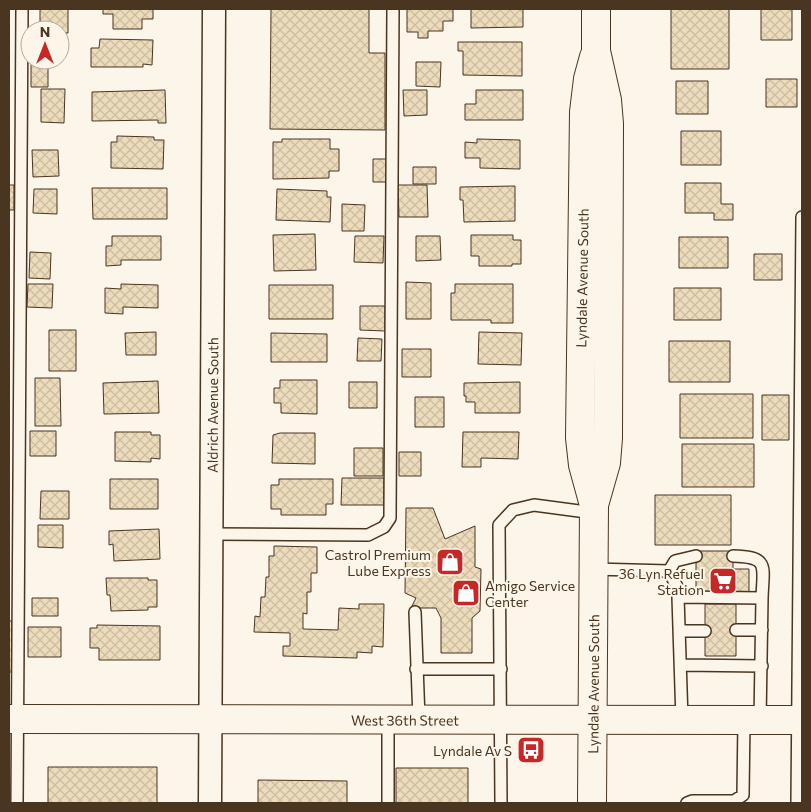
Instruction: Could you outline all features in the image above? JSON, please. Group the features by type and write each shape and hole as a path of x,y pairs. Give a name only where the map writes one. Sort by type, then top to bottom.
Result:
{"main road":[{"name":"Lyndale Avenue South","path":"592,803 594,509 583,466 580,438 584,112 588,78 596,51 596,9"},
{"name":"West 36th Street","path":"13,719 800,720"}],"street":[{"name":"Aldrich Avenue South","path":"210,803 214,9"}],"lane":[{"path":"17,803 13,719 13,598 22,9"},
{"path":"212,534 368,535 384,527 390,518 393,9"},
{"path":"797,803 800,720 802,216"},
{"path":"501,803 502,721 499,525 513,510 534,505 594,509"},
{"path":"670,571 676,561 696,556"},
{"path":"687,803 692,801 734,801 743,795 752,720 762,666 763,566 754,557 734,556"},
{"path":"594,570 670,571"},
{"path":"670,571 678,589 682,720"},
{"path":"678,597 762,598"},
{"path":"415,612 419,721"},
{"path":"736,630 762,630"},
{"path":"680,631 705,631"},
{"path":"681,665 762,666"},
{"path":"416,669 501,669"},
{"path":"388,719 388,803"}],"building":[{"path":"40,9 68,9 68,20 40,20"},
{"path":"103,9 153,9 153,19 142,19 142,29 113,29 113,14 103,14"},
{"path":"271,9 369,9 369,53 385,53 385,130 270,129"},
{"path":"407,9 453,9 453,21 443,21 443,31 428,31 428,38 418,38 418,32 407,32"},
{"path":"471,9 523,9 523,27 471,28"},
{"path":"671,9 729,9 729,69 671,69"},
{"path":"761,9 792,9 792,40 761,40"},
{"path":"100,39 153,40 152,65 143,64 143,67 91,67 91,48 99,48"},
{"path":"458,42 522,42 522,76 463,75 463,51 458,51"},
{"path":"416,62 441,62 440,87 416,86"},
{"path":"31,70 48,70 48,87 31,87"},
{"path":"766,79 797,79 797,107 766,107"},
{"path":"676,81 708,81 708,114 676,114"},
{"path":"41,89 65,89 64,123 41,122"},
{"path":"165,90 166,123 158,123 158,120 92,121 92,92"},
{"path":"403,90 427,90 427,115 404,116"},
{"path":"476,90 523,90 523,120 465,120 465,104 476,104"},
{"path":"681,131 721,131 721,165 681,165"},
{"path":"117,136 154,137 154,140 164,140 163,169 111,168 111,142 117,142"},
{"path":"282,139 330,139 330,149 339,149 339,171 329,171 329,178 273,179 273,142 282,142"},
{"path":"477,139 520,140 520,169 480,168 480,158 465,158 465,142 477,143"},
{"path":"32,150 58,150 59,176 33,177"},
{"path":"373,159 387,159 387,182 373,182"},
{"path":"413,167 436,167 436,184 413,184"},
{"path":"685,183 721,183 721,204 733,204 733,220 714,220 714,213 685,213"},
{"path":"9,185 14,185 14,210 9,210"},
{"path":"398,185 427,185 428,217 399,217"},
{"path":"515,186 515,221 464,222 463,200 460,200 460,187"},
{"path":"92,188 167,188 167,219 93,219"},
{"path":"34,189 57,189 57,214 33,213"},
{"path":"277,189 327,191 327,197 331,197 330,222 276,220"},
{"path":"342,204 365,205 364,231 342,231"},
{"path":"315,234 316,270 274,271 273,235"},
{"path":"471,235 513,235 513,240 521,240 521,264 512,264 512,266 479,266 479,256 471,256"},
{"path":"112,236 161,236 161,260 121,260 121,265 106,266 106,246 112,246"},
{"path":"355,236 384,236 383,263 354,262"},
{"path":"416,236 440,236 441,260 416,261"},
{"path":"679,237 728,237 728,268 679,268"},
{"path":"30,252 51,253 50,279 29,278"},
{"path":"754,254 782,254 782,280 754,280"},
{"path":"406,282 431,283 431,319 406,319"},
{"path":"28,284 53,284 52,308 27,307"},
{"path":"121,284 158,285 158,308 123,307 123,314 105,313 105,288 121,289"},
{"path":"455,284 513,284 513,323 491,323 491,320 451,320 451,293 455,293"},
{"path":"269,285 333,285 333,319 269,319"},
{"path":"674,288 721,288 721,320 674,320"},
{"path":"360,306 385,306 385,331 360,330"},
{"path":"49,330 76,330 76,371 49,371"},
{"path":"156,332 156,355 126,355 125,333"},
{"path":"479,332 522,333 521,365 478,364"},
{"path":"271,333 327,334 327,362 271,362"},
{"path":"358,338 382,339 381,361 357,361"},
{"path":"669,341 730,341 730,382 669,382"},
{"path":"402,349 431,349 431,377 402,377"},
{"path":"35,378 60,378 61,426 35,426"},
{"path":"280,380 317,380 317,414 281,413 281,403 274,403 274,388 280,388"},
{"path":"158,381 159,413 104,414 103,383"},
{"path":"349,382 377,382 377,408 349,408"},
{"path":"520,382 520,413 475,413 475,402 466,402 466,396 464,396 464,383"},
{"path":"680,394 753,394 753,438 680,438"},
{"path":"762,395 789,395 789,440 762,440"},
{"path":"415,397 444,397 444,427 415,427"},
{"path":"30,431 56,431 56,456 30,456"},
{"path":"115,432 151,432 151,435 160,435 160,459 151,458 151,462 115,461"},
{"path":"463,432 519,432 518,459 481,458 481,467 462,467"},
{"path":"280,433 315,433 315,464 272,463 273,435"},
{"path":"682,444 754,444 754,487 682,487"},
{"path":"354,448 383,448 383,476 354,476"},
{"path":"399,452 421,452 421,476 399,476"},
{"path":"342,478 384,478 384,505 341,505"},
{"path":"110,479 158,479 158,509 110,509"},
{"path":"279,479 333,479 333,504 326,504 326,515 281,515 281,509 271,509 271,485 279,485"},
{"path":"41,491 69,491 69,519 40,519"},
{"path":"655,495 731,495 731,545 655,545"},
{"path":"406,508 433,508 445,539 475,526 475,567 481,569 480,611 472,618 472,653 441,653 441,618 436,608 411,608 416,598 405,593"},
{"path":"38,525 63,525 63,548 38,547"},
{"path":"159,529 160,559 114,561 113,544 109,545 109,531"},
{"path":"274,546 317,547 317,573 311,573 311,592 307,592 307,614 303,613 303,629 338,630 339,608 359,609 359,604 384,604 383,647 372,646 372,653 357,652 357,658 283,656 283,646 290,646 290,633 254,632 255,616 260,617 261,597 265,597 266,577 269,577 269,556 274,556"},
{"name":"36 Lyn Refuel Station","path":"696,551 733,551 733,569 749,569 749,593 696,593"},
{"path":"106,578 148,578 148,580 157,580 157,607 148,607 148,610 111,611 110,595 107,595"},
{"path":"32,598 58,598 58,616 32,616"},
{"path":"705,604 736,604 736,656 705,656"},
{"path":"9,621 12,621 12,672 9,672"},
{"path":"97,625 160,626 160,660 99,660 99,648 90,648 90,628 97,628"},
{"path":"28,627 61,627 61,657 28,657"},
{"path":"48,767 157,767 157,803 48,803"},
{"path":"396,768 468,768 468,803 396,803"},
{"path":"258,780 347,781 347,803 258,803"}],"place":[{"name":"Castrol Premium Lube Express","path":"450,562"},
{"name":"36 Lyn Refuel Station","path":"723,581"},
{"name":"Amigo Service Center","path":"466,593"},
{"name":"Lyndale Av S","path":"531,750"}]}
